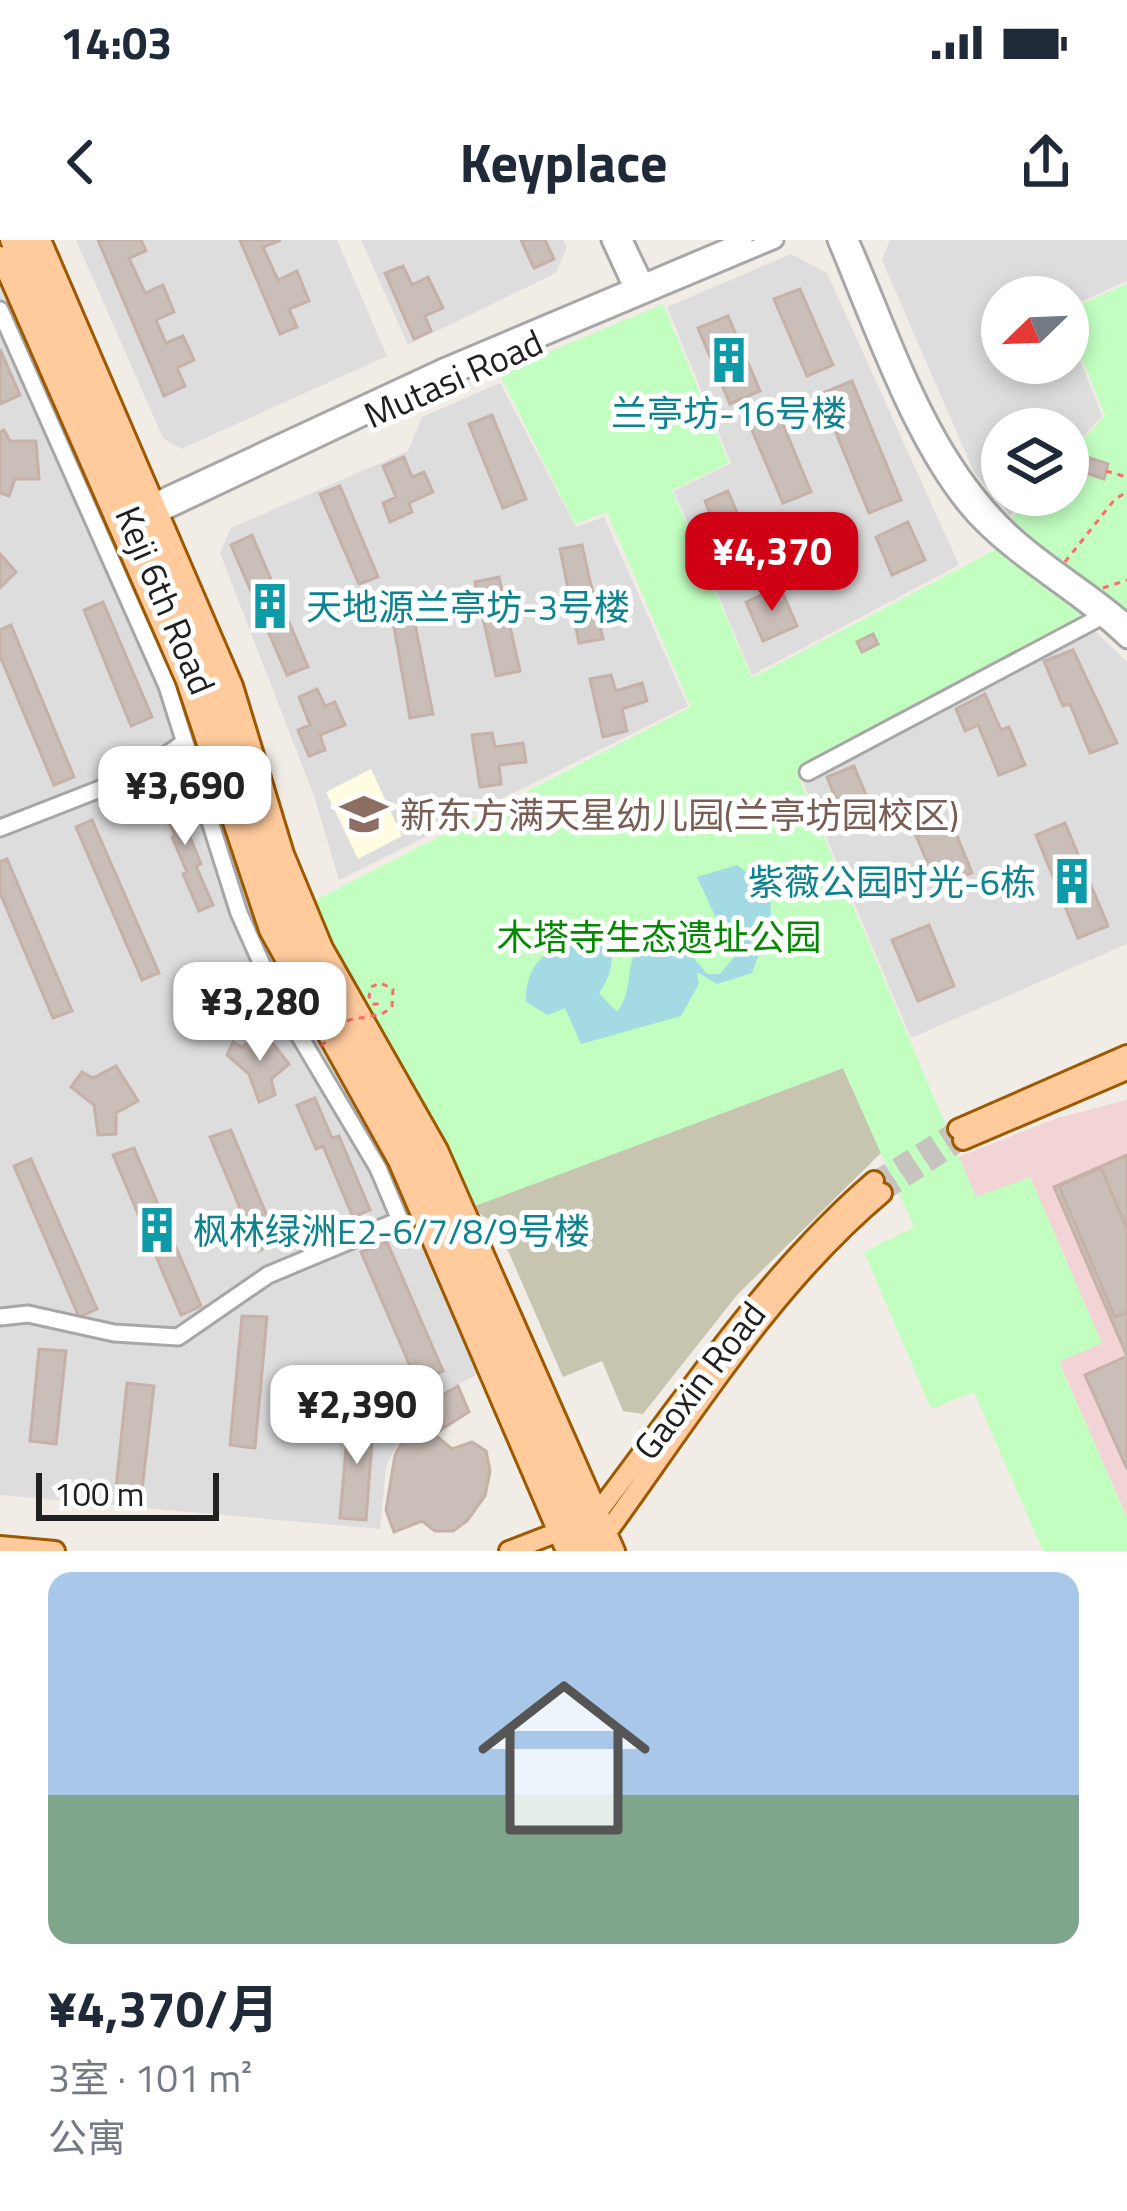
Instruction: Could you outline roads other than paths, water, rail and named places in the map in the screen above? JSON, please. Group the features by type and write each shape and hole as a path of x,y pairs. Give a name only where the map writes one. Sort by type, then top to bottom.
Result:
{"main road":[{"name":"Keji 6th Road","path":"10,240 145,513"},
{"name":"Keji 6th Road","path":"26,240 217,685 281,887 316,966 441,1186 589,1539"},
{"path":"41,240 145,513"},
{"path":"0,256 186,681 269,930 398,1162 589,1539 509,1551"},
{"path":"1127,1054 960,1135 1127,1070"},
{"name":"Gaoxin Road","path":"589,1539 792,1281 878,1187"},
{"path":"0,1546 55,1551"}],"street":[{"path":"610,240 640,290"},
{"path":"624,240 640,290"},
{"name":"Mutasi Road","path":"145,513 745,240"},
{"name":"Mutasi Road","path":"640,290 775,240"},
{"path":"836,240 918,425 951,485 1009,548 1127,623"},
{"path":"850,240 948,458 970,490 1011,533 1090,592 1127,640"},
{"path":"0,310 166,686 239,913 277,998 378,1168 400,1220 268,1275 178,1336 114,1334 28,1313 0,1317"},
{"path":"808,772 1108,614"},
{"path":"0,828 141,772 183,743"}],"water":[{"path":"737,865 770,890 771,921 752,973 717,984 697,972 699,984 681,1016 581,1044 565,1008 548,1015 526,1002 527,985 539,960 575,942 607,940 611,967 599,993 617,1012 638,948 678,947 707,974 720,974 734,957 697,877"}],"tunnel":[{"path":"874,1181 958,1129"},
{"path":"882,1193 963,1140"}],"place":[{"name":"兰亭坊-16号楼","path":"729,360"},
{"name":"天地源兰亭坊-3号楼","path":"270,606"},
{"name":"新东方满天星幼儿园(兰亭坊园校区)","path":"364,814"},
{"name":"紫薇公园时光-6栋","path":"1072,881"},
{"name":"枫林绿洲E2-6/7/8/9号楼","path":"157,1230"}],"park label":[{"name":"木塔寺生态遗址公园","path":"659,936"}]}
